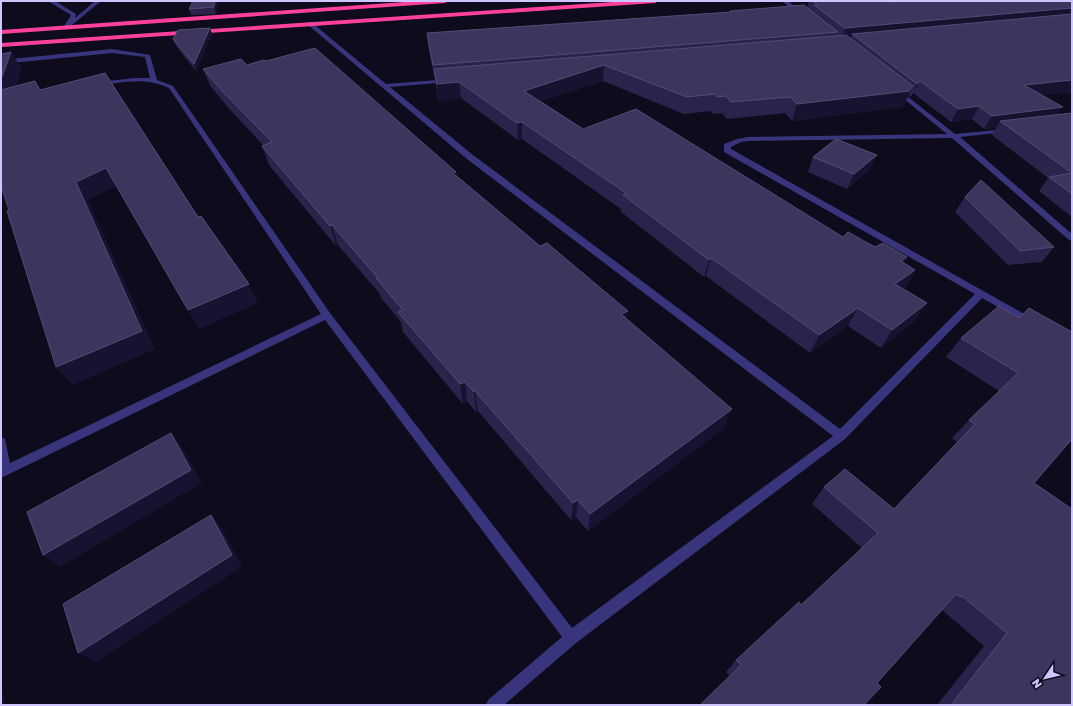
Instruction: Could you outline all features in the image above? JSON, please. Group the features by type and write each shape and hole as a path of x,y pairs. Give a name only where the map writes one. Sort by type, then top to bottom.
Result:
{"highway":[{"path":"1,32 445,1"},
{"path":"1,45 309,23 655,1"}],"street":[{"path":"51,1 74,15 66,28"},
{"path":"66,28 98,1"},
{"path":"785,1 809,20"},
{"path":"309,23 470,157 841,436"},
{"path":"1,62 112,51 148,56 154,80"},
{"path":"86,86 131,79 154,80 164,83 171,88 327,315 571,638"},
{"path":"384,86 455,80"},
{"path":"892,86 954,136 1072,238"},
{"path":"1017,128 954,136 748,139 732,142 727,146 727,150 1040,326"},
{"path":"493,705 571,638 841,436 981,293"},
{"path":"1,442 4,471 327,315"}],"building":[{"path":"193,1 215,1 214,7 189,9"},
{"path":"813,1 1072,1 1072,8 845,28 814,5 818,5"},
{"path":"804,5 838,32 433,65 427,33 731,12 730,11"},
{"path":"1072,14 1072,80 1024,85 1063,107 992,116 979,106 958,109 920,81 917,84 852,34"},
{"path":"210,28 194,64 173,39 178,30"},
{"path":"846,35 913,86 909,91 797,104 790,97 731,102 726,96 717,97 715,94 687,97 604,65 524,91 583,129 636,109 843,237 848,232 875,247 883,243 907,257 901,261 915,270 895,284 927,303 892,330 858,308 819,335 711,258 709,260 623,195 626,193 522,122 517,123 459,82 437,84 434,69"},
{"path":"315,48 456,172 453,173 540,246 547,243 628,311 621,314 732,409 590,514 578,500 573,503 475,391 474,392 465,382 460,384 398,312 403,310 376,278 378,278 332,225 330,226 262,146 272,142 224,93 203,69 241,59 247,65"},
{"path":"11,52 2,77 1,77 1,54"},
{"path":"105,73 198,217 201,216 249,284 188,310 106,168 76,182 142,331 56,367 7,211 9,210 1,186 1,90 35,81 40,90"},
{"path":"1072,113 1072,173 1000,121"},
{"path":"836,139 877,155 854,174 813,157"},
{"path":"1072,173 1072,194 1049,177"},
{"path":"981,180 1054,247 1020,251 965,197"},
{"path":"999,306 1019,318 1029,308 1072,332 1072,439 1034,483 1072,509 1072,705 951,705 1007,633 962,596 961,597 956,594 877,683 881,687 864,705 700,705 741,665 736,660 799,602 801,605 878,533 824,487 845,469 894,509 975,424 969,420 1018,373 961,338"},
{"path":"171,433 191,470 43,555 27,512"},
{"path":"211,515 232,555 78,653 63,604"}]}
